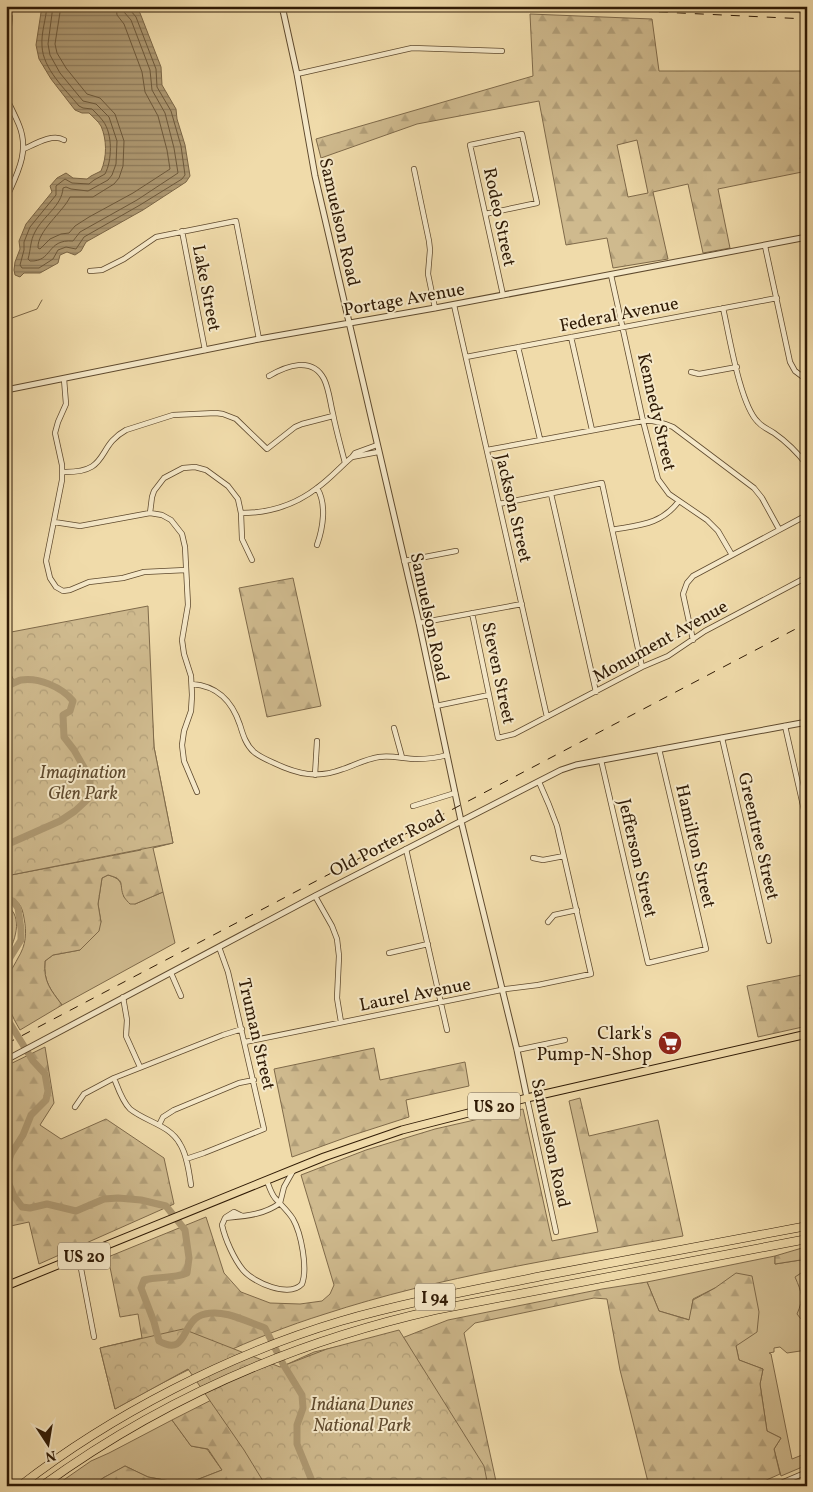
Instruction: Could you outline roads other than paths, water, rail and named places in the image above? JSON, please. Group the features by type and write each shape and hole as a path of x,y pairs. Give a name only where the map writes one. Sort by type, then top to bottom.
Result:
{"highway":[{"name":"I 94","path":"20,1486 70,1450 130,1413 215,1369 289,1339 339,1322 432,1298 807,1226"},
{"name":"I 94","path":"42,1486 94,1450 181,1400 293,1351 397,1319 435,1310 807,1239"}],"main road":[{"name":"US 20","path":"6,1286 324,1157 402,1130 527,1098 807,1034"}],"street":[{"name":"Samuelson Road","path":"282,6 297,74 315,174 418,623 461,821 517,1050 556,1232"},
{"path":"6,56 10,17"},
{"path":"297,74 412,48 502,51"},
{"path":"6,97 19,125 24,149 21,166 6,199"},
{"name":"Rodeo Street","path":"485,214 537,203 522,134 470,145 485,214 503,295"},
{"path":"24,149 53,138 64,140"},
{"path":"414,169 429,241 428,274 436,308"},
{"path":"90,271 102,270 124,259 156,237 236,221 259,339"},
{"name":"Lake Street","path":"182,231 205,350"},
{"name":"Portage Avenue","path":"6,390 259,339 611,276 807,237"},
{"path":"765,246 790,362 795,372 807,380"},
{"name":"Kennedy Street","path":"611,276 643,421 658,479 669,494 706,520 718,531 732,554"},
{"name":"Federal Avenue","path":"466,356 777,298"},
{"name":"Jackson Street","path":"454,305 547,717"},
{"path":"723,308 743,395 754,417 783,440 807,465"},
{"path":"571,337 592,430"},
{"path":"518,347 540,440"},
{"path":"269,376 280,370 304,364 315,369 320,374 327,386 345,463"},
{"path":"691,372 699,374 736,367"},
{"path":"64,379 66,404 55,433 63,472 62,487 46,556 46,566 53,583 62,591 70,590 89,582 128,577 144,572 186,570"},
{"path":"63,472 81,471 92,467 120,433 173,415 216,413 230,416 241,424 266,449 295,427 333,416"},
{"path":"487,450 649,420 661,423 673,427 754,488 778,530"},
{"path":"241,513 281,508 297,501 317,488 355,453 377,445"},
{"path":"352,457 378,452"},
{"path":"150,513 152,497 160,482 178,470 195,467 206,470 228,486 238,499 241,513 242,539 252,560"},
{"path":"500,504 602,483 642,667"},
{"path":"317,488 322,497 323,506 322,529 318,545"},
{"path":"551,494 596,692"},
{"path":"612,530 656,521 664,517 679,501"},
{"path":"54,522 80,526 150,513 162,515 179,529 184,540 188,611 182,640 192,684 191,711 184,731 182,745 184,761 197,792"},
{"path":"693,640 683,594 693,576 807,515"},
{"path":"404,561 456,551"},
{"name":"Monument Avenue","path":"498,738 514,734 642,667 668,656 705,631 807,577"},
{"path":"418,623 522,604"},
{"name":"Steven Street","path":"472,613 498,738"},
{"path":"192,684 211,688 225,698 238,717 246,743 250,748 260,756 299,773 315,775 342,770 371,759 390,757 428,759 447,756"},
{"path":"436,706 489,695"},
{"name":"Old Porter Road","path":"6,1060 315,896 560,770 601,760 807,722"},
{"path":"785,726 807,823"},
{"path":"394,728 402,758"},
{"name":"Greentree Street","path":"722,738 769,940"},
{"path":"315,775 317,740"},
{"name":"Hamilton Street","path":"648,963 706,949 659,749"},
{"name":"Jefferson Street","path":"601,760 648,963"},
{"path":"538,782 553,814 577,910 554,915 548,922"},
{"path":"413,806 455,793"},
{"path":"406,849 447,1030"},
{"path":"533,858 543,860 564,856"},
{"path":"315,896 332,926 338,948 337,998 341,1022"},
{"name":"Laurel Avenue","path":"245,1042 591,974 577,910"},
{"path":"389,953 428,944"},
{"name":"Truman Street","path":"186,1159 264,1129 227,966 219,947"},
{"path":"171,973 181,996"},
{"path":"123,997 127,1020 126,1036 140,1067"},
{"path":"75,1108 84,1094 114,1078 242,1029"},
{"path":"517,1050 565,1040"},
{"path":"114,1078 129,1108 176,1137 181,1144 186,1159 191,1185"},
{"path":"159,1125 164,1117 174,1110 239,1084 254,1080"},
{"path":"267,1181 274,1197 280,1203 293,1219 300,1237 304,1280 295,1289 274,1288 254,1280 248,1275 242,1269 224,1234 222,1225 225,1218 234,1212 242,1216 253,1215 272,1209 280,1203 284,1187 294,1170"},
{"path":"79,1258 94,1337"},
{"path":"774,1486 807,1472"}],"water":[{"path":"42,6 133,6 140,13 161,67 162,85 176,109 190,176 186,182 143,210 86,242 81,251 75,255 67,252 60,255 58,263 40,273 24,273 20,277 15,275 14,270 20,249 19,241 26,224 52,192 50,186 57,178 66,173 73,178 87,179 101,171 105,154 103,131 100,124 89,113 75,110 51,79 39,59 36,45"}],"waterway":[{"path":"6,326 12,318 37,309 42,300"},
{"path":"6,664 15,683"},
{"path":"6,687 21,680 35,680 56,687 73,701 70,711 63,715 64,737 90,778 88,799 75,811 60,821 6,845"},
{"path":"6,899 13,901 18,908 21,929 21,940 6,964"},
{"path":"6,1017 33,1061 45,1074 48,1091 46,1100 31,1115 23,1135 11,1154 6,1170 14,1196 22,1207 30,1208 47,1204 76,1211 104,1199 118,1198 141,1200 166,1206 185,1230 189,1258 187,1273 144,1280 141,1288 159,1341 175,1345 197,1317 213,1313 228,1315 265,1328 283,1364 302,1395 303,1408 297,1425 297,1444 314,1486"},
{"path":"301,1486 312,1481"}],"railway":[{"path":"533,6 807,19"},
{"path":"6,1044 807,623"}],"place":[{"name":"Clark's Pump-N-Shop","path":"670,1043"}],"park label":[{"name":"Imagination Glen Park","path":"83,782"},
{"name":"Indiana Dunes National Park","path":"362,1414"}]}
